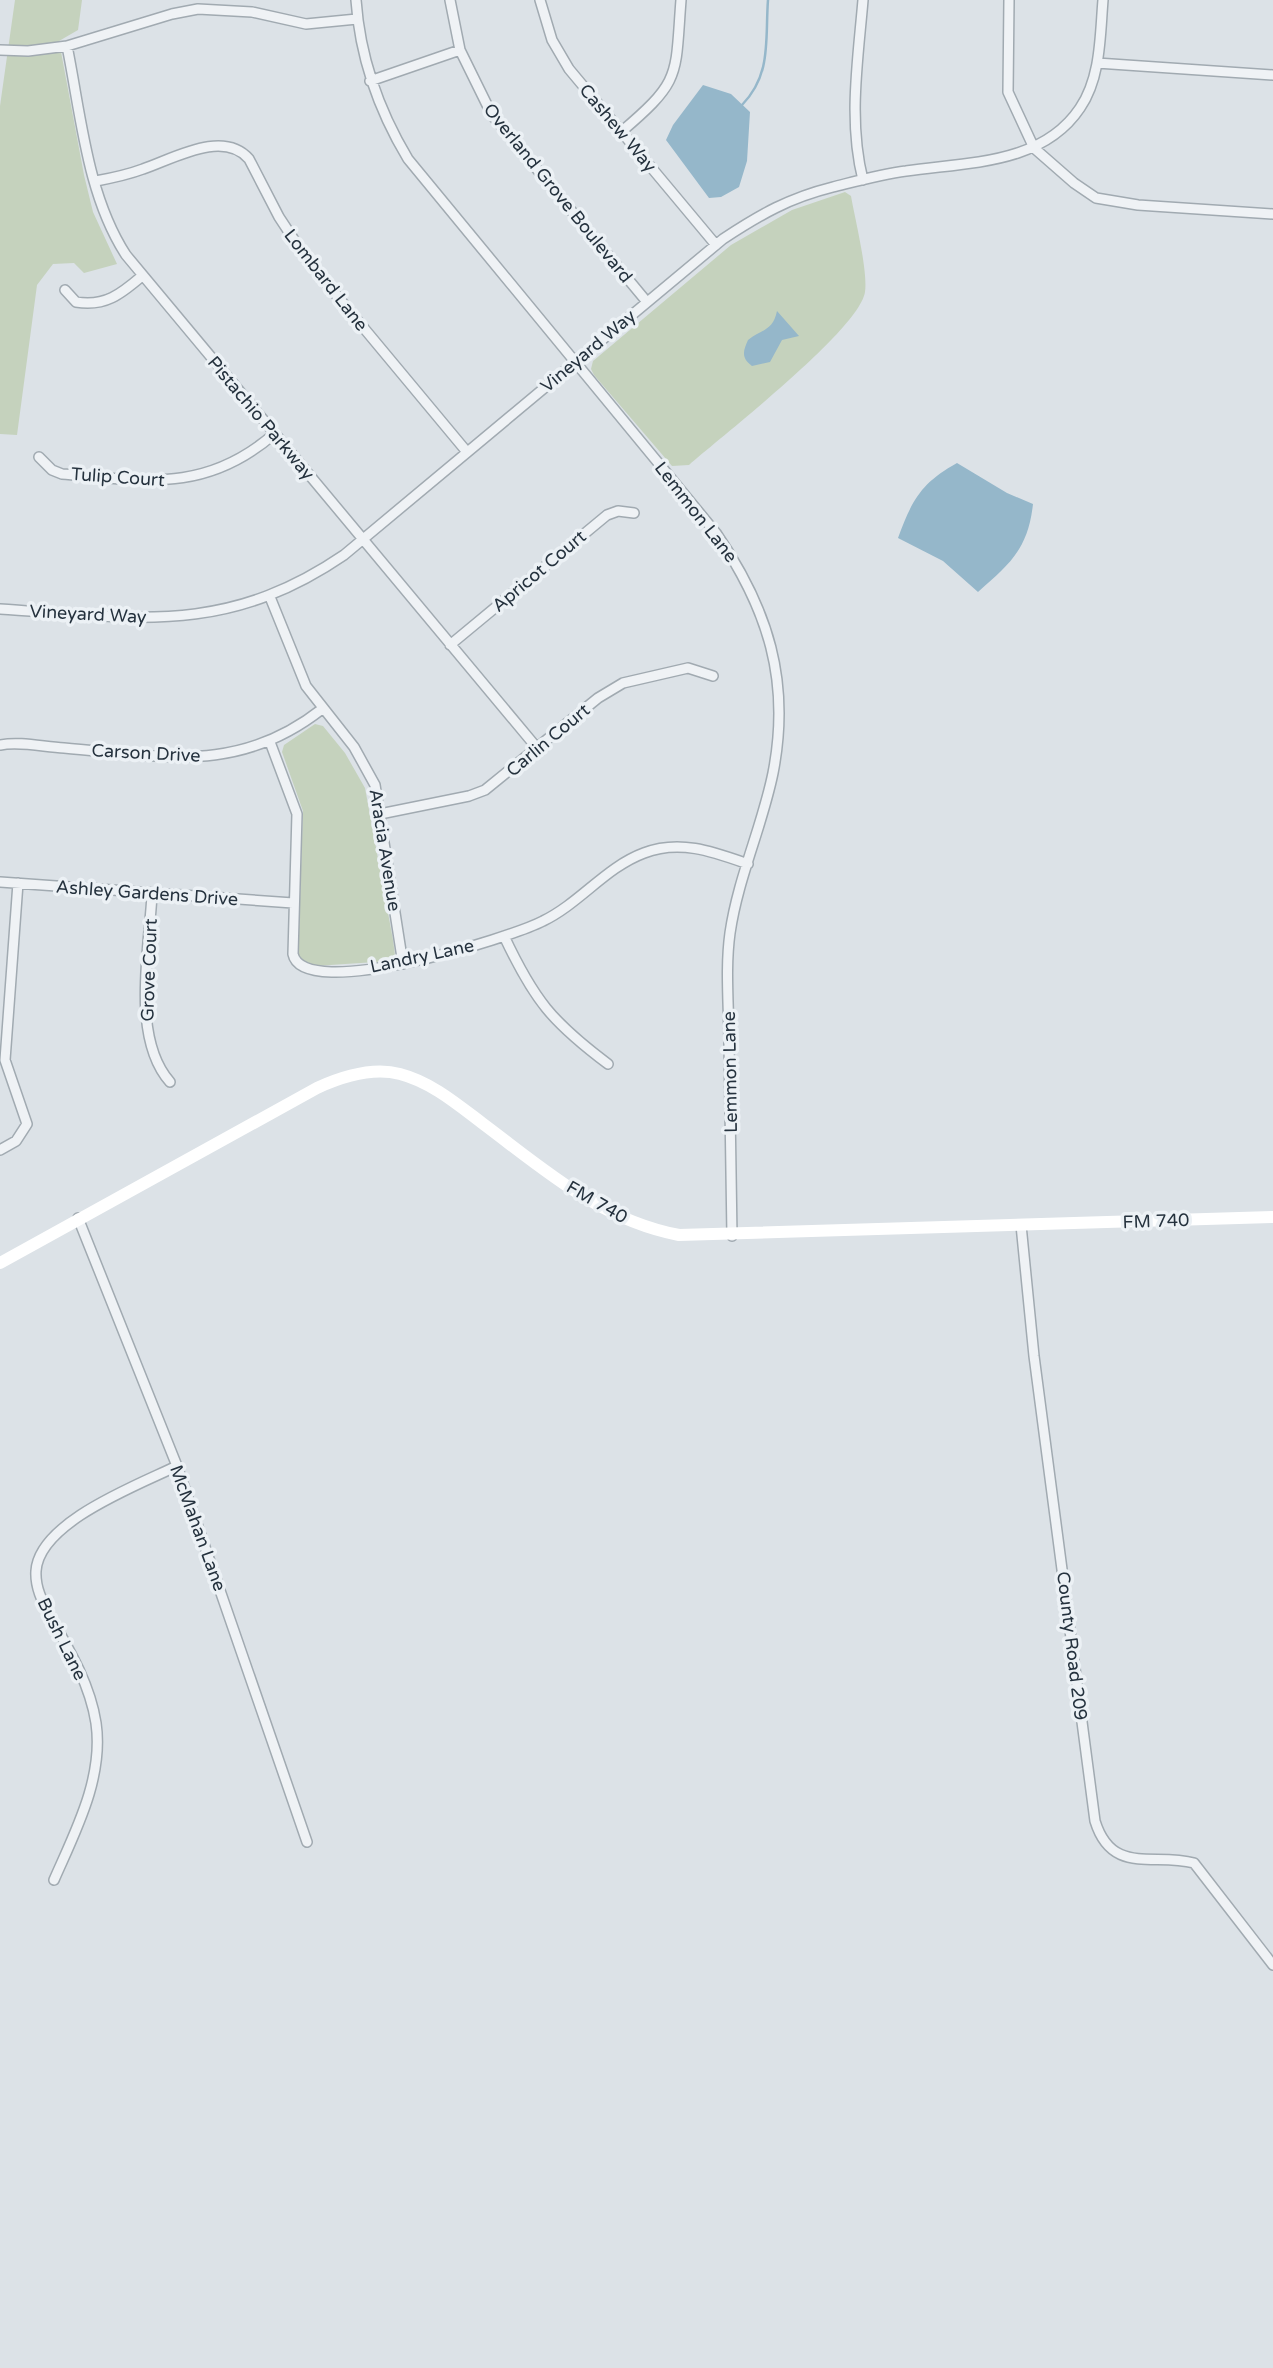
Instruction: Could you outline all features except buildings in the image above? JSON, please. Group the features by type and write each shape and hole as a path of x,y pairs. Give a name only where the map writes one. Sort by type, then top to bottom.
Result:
{"main road":[{"name":"FM 740","path":"0,1263 317,1088 335,1080 384,1072 401,1074 443,1094 583,1198 609,1213 649,1229 679,1235 732,1236 1273,1217"}],"street":[{"name":"Lemmon Lane","path":"356,0 357,19 370,81 390,129 408,159 716,533 747,580 768,631 777,671 779,721 773,774 731,931 728,961 732,1236"},
{"name":"Overland Grove Boulevard","path":"450,0 460,50 474,85 492,115 647,302"},
{"name":"Cashew Way","path":"540,0 560,56 716,245"},
{"path":"621,132 655,103 672,80 676,66 681,0"},
{"path":"863,0 855,100 856,153 863,180"},
{"path":"1009,0 1008,92 1034,148 1096,198 1138,205 1273,214"},
{"name":"Vineyard Way","path":"0,609 107,616 181,617 214,613 270,597 321,570 362,540 716,245 774,206 902,171 1000,159 1034,148 1059,133 1080,108 1092,85 1097,63 1103,0"},
{"path":"0,50 28,51 67,47 191,10 252,12 306,24 357,19"},
{"name":"Pistachio Parkway","path":"67,47 96,181 110,228 142,276 537,748"},
{"path":"370,81 460,50"},
{"path":"1097,63 1273,75"},
{"name":"Lombard Lane","path":"96,181 127,175 208,147 233,147 242,152 249,159 279,217 307,261 467,452"},
{"path":"65,290 76,302 98,304 116,297 142,276"},
{"name":"Tulip Court","path":"39,457 52,470 62,474 174,481 226,466 250,454 274,434"},
{"name":"Apricot Court","path":"450,645 607,515 618,511 634,513"},
{"name":"Aracia Avenue","path":"270,597 300,673 322,709 354,747 370,773 380,814 403,964"},
{"name":"Carlin Court","path":"380,814 469,796 499,780 597,698 623,683 688,668 713,677"},
{"name":"Carson Drive","path":"0,745 194,757 228,755 270,742 295,730 322,709"},
{"name":"Landry Lane","path":"270,742 297,814 293,954 301,967 337,971 403,964 462,951 561,911 613,871 644,852 662,848 692,848 748,864"},
{"name":"Ashley Gardens Drive","path":"0,882 152,895 293,903"},
{"path":"0,1150 16,1141 27,1124 5,1060 18,883"},
{"name":"Grove Court","path":"152,895 146,1027 159,1068 170,1082"},
{"path":"504,936 526,984 542,1007 562,1029 608,1064"},
{"name":"McMahan Lane","path":"78,1219 177,1466 307,1842"},
{"name":"County Road 209","path":"1021,1225 1036,1370 1099,1835 1107,1846 1137,1860 1194,1863 1273,1965"},
{"name":"Bush Lane","path":"54,1880 83,1812 95,1771 96,1723 79,1666 38,1593 36,1570 44,1548 58,1530 112,1498 177,1466"}],"green space":[{"path":"15,0 82,0 78,30 59,41 93,212 117,264 84,273 74,263 53,264 37,285 17,435 0,434 0,106"},
{"path":"845,192 851,196 865,271 865,292 857,309 840,331 788,382 689,465 672,466 594,375 591,369 593,361 731,245 792,210"},
{"path":"315,724 323,726 345,753 365,788 393,940 395,955 391,961 315,966 308,965 298,957 303,811 282,752 284,745"}],"water":[{"path":"703,85 731,94 750,112 747,161 739,187 721,197 709,198 666,140 673,125"},
{"path":"777,311 799,336 782,340 770,362 752,366 744,354 748,340 770,326"},
{"path":"957,463 1007,493 1033,504 1027,533 1016,554 978,592 943,561 898,538 919,494 935,478"}],"waterway":[{"path":"742,105 752,93 763,69 768,0"}]}
